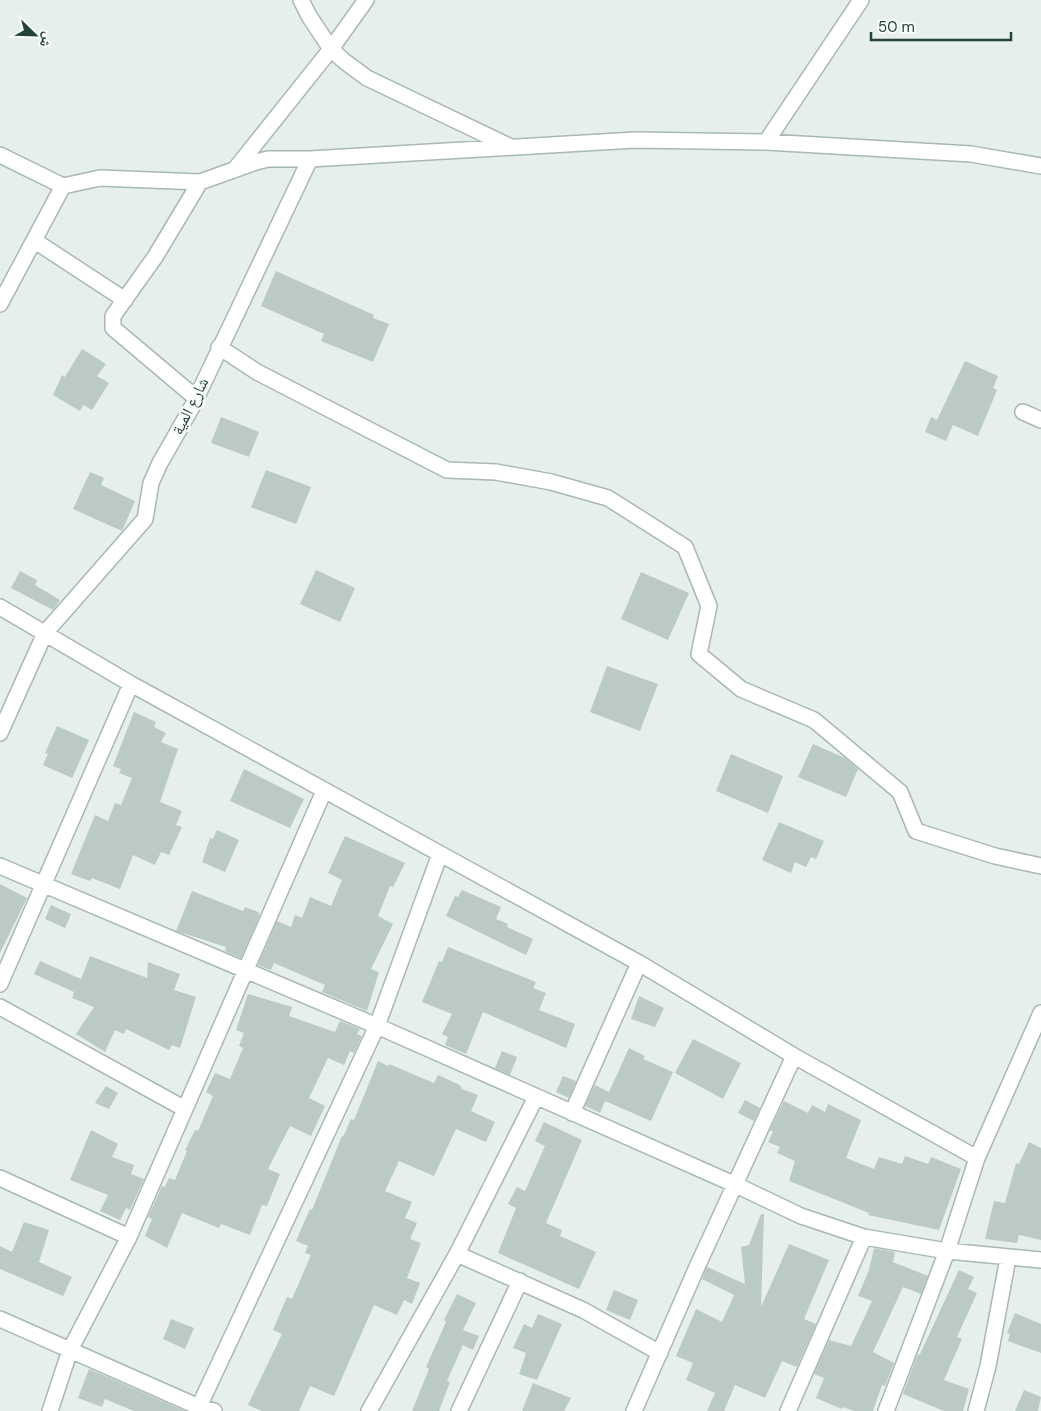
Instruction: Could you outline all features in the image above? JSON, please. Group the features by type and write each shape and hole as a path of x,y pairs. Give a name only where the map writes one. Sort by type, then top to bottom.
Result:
{"street":[{"path":"301,0 308,16 331,49 367,78 510,147"},
{"path":"236,168 331,49 366,0"},
{"path":"766,142 861,0"},
{"path":"0,155 63,186 100,178 200,182 236,168 268,159 310,159 634,140 766,142 971,154 1041,166"},
{"name":"شارع المية","path":"0,733 45,633 145,519 151,484 160,463 196,398 310,159"},
{"path":"196,398 112,328 113,316 156,257 200,182"},
{"path":"0,304 63,186"},
{"path":"35,241 125,300"},
{"path":"219,347 257,372 448,470 496,472 550,482 608,498 685,547 709,606 699,654 741,689 814,720 900,792 916,832 995,856 1041,866"},
{"path":"1023,412 1041,420"},
{"path":"0,607 131,684 639,963 794,1056 977,1158"},
{"path":"0,984 131,684"},
{"path":"50,1411 70,1350 129,1237 324,791"},
{"path":"198,1409 377,1026 440,854"},
{"path":"0,866 43,886 377,1026 736,1185 800,1216 864,1237 947,1251 1041,1260"},
{"path":"572,1113 639,963"},
{"path":"0,1007 185,1109"},
{"path":"886,1411 947,1251 977,1158 1036,1038 1041,1013"},
{"path":"634,1411 697,1267 794,1056"},
{"path":"369,1411 457,1254 536,1097"},
{"path":"0,1178 129,1237"},
{"path":"788,1411 864,1237"},
{"path":"457,1254 520,1280 583,1310 660,1354"},
{"path":"976,1411 988,1366 1008,1258"},
{"path":"459,1411 520,1280"},
{"path":"0,1319 198,1409 214,1411"}],"building":[{"path":"276,271 374,315 373,318 389,324 373,362 321,341 324,334 261,306"},
{"path":"82,349 106,364 97,376 109,383 92,410 83,405 80,411 53,395 62,375 65,377"},
{"path":"965,361 998,376 993,388 997,390 978,436 953,425 946,441 925,432 931,417 937,420"},
{"path":"221,417 259,432 249,457 211,443"},
{"path":"266,470 311,487 296,524 251,507"},
{"path":"90,472 104,478 101,485 135,501 122,531 73,509"},
{"path":"316,570 355,588 340,622 300,604"},
{"path":"20,571 37,580 35,585 60,600 53,610 11,588"},
{"path":"641,572 689,593 668,640 621,619"},
{"path":"607,666 658,684 640,731 590,712"},
{"path":"134,712 156,722 154,727 166,733 161,742 178,749 160,802 182,811 176,825 182,827 169,855 161,852 155,865 133,855 120,889 92,878 90,881 71,874 95,815 108,821 115,803 121,805 132,778 119,773 121,769 113,766"},
{"path":"57,726 89,740 72,778 43,765 48,754 45,753"},
{"path":"813,744 845,758 858,769 846,797 798,777"},
{"path":"731,754 783,776 768,813 716,791"},
{"path":"244,769 304,799 290,828 230,801"},
{"path":"779,822 824,841 816,859 811,857 806,867 795,862 791,873 762,860"},
{"path":"217,830 239,840 225,872 202,862 210,838 213,839"},
{"path":"345,836 405,863 393,887 390,886 378,916 393,924 371,969 379,972 367,1011 322,992 325,985 274,963 271,970 258,965 277,921 291,927 295,915 302,918 310,897 331,906 342,880 328,873"},
{"path":"0,884 27,898 0,953"},
{"path":"462,890 501,907 496,919 508,924 507,927 533,939 526,955 446,916 455,896 458,897"},
{"path":"192,891 243,911 245,907 258,912 260,915 241,958 225,951 226,947 176,931"},
{"path":"51,905 71,914 65,928 45,919"},
{"path":"448,947 536,982 533,988 546,993 539,1010 575,1024 566,1048 483,1012 466,1054 445,1045 448,1037 442,1034 452,1014 422,1002 439,961 442,962"},
{"path":"90,956 147,978 148,962 180,974 174,990 196,997 180,1048 172,1045 169,1050 126,1029 124,1034 115,1030 105,1052 76,1034 94,1007 72,998 74,992 34,974 40,961 81,979"},
{"path":"248,994 292,1007 289,1016 335,1032 340,1021 360,1029 357,1034 362,1036 354,1053 350,1051 344,1065 328,1058 309,1098 325,1106 311,1136 290,1126 268,1169 280,1174 267,1206 262,1205 250,1235 221,1224 219,1228 182,1213 167,1248 145,1236 152,1219 148,1217 162,1186 165,1187 169,1178 175,1180 187,1151 185,1150 195,1130 198,1131 213,1096 206,1092 215,1073 230,1079 243,1048 239,1046 244,1033 236,1030"},
{"path":"639,996 664,1008 655,1027 631,1019"},
{"path":"693,1039 741,1063 723,1099 675,1073"},
{"path":"629,1048 645,1056 643,1059 673,1072 651,1121 605,1101 600,1113 585,1106 595,1085 609,1092"},
{"path":"502,1051 517,1057 510,1075 495,1068"},
{"path":"378,1061 434,1083 438,1075 460,1085 462,1089 478,1095 471,1111 495,1122 486,1142 456,1129 434,1176 399,1161 385,1191 412,1202 405,1218 417,1223 410,1239 421,1243 407,1278 420,1283 412,1304 404,1300 397,1315 374,1305 334,1396 310,1386 299,1411 262,1411 248,1405 282,1334 273,1330 287,1297 292,1299 311,1255 305,1253 308,1246 296,1241 310,1209 312,1210 342,1136 351,1119 354,1120"},
{"path":"563,1076 576,1081 569,1098 556,1092"},
{"path":"106,1086 118,1093 109,1109 95,1103"},
{"path":"745,1100 760,1108 754,1121 738,1113"},
{"path":"784,1101 808,1113 812,1105 825,1112 828,1104 861,1120 846,1158 874,1169 879,1157 902,1164 905,1156 928,1164 931,1157 961,1169 939,1230 868,1215 869,1213 789,1181 795,1161 777,1153 780,1147 768,1142 773,1132 770,1130"},
{"path":"544,1122 582,1140 546,1223 562,1230 560,1236 596,1252 579,1289 498,1253 516,1208 508,1204 517,1187 525,1191 545,1146 535,1141"},
{"path":"91,1130 118,1144 112,1157 134,1165 131,1174 144,1179 130,1210 126,1208 120,1220 100,1211 108,1195 70,1180"},
{"path":"1029,1142 1041,1148 1041,1240 1019,1235 1017,1243 985,1239 994,1201 1005,1203 1016,1163 1019,1164"},
{"path":"761,1214 764,1214 761,1307 789,1244 829,1260 804,1319 816,1324 797,1367 782,1361 765,1398 735,1385 724,1411 707,1411 715,1393 686,1380 693,1363 676,1356 696,1309 722,1322 734,1295 702,1279 707,1267 745,1284 741,1247 749,1245"},
{"path":"24,1222 49,1230 39,1262 72,1277 63,1296 0,1269 0,1246 12,1252"},
{"path":"874,1248 895,1252 893,1262 928,1276 921,1294 903,1287 873,1352 894,1363 885,1386 882,1385 873,1411 854,1411 843,1407 842,1409 816,1398 824,1378 814,1374 829,1340 851,1346 872,1301 858,1296 869,1270"},
{"path":"959,1270 974,1277 968,1289 977,1293 957,1337 962,1339 944,1380 969,1389 963,1411 944,1411 903,1394 917,1356 920,1354"},
{"path":"614,1290 638,1300 630,1320 606,1310"},
{"path":"457,1294 476,1303 463,1330 479,1336 473,1350 463,1345 447,1381 450,1382 439,1411 412,1411 429,1369 426,1367 446,1322 444,1320"},
{"path":"1015,1313 1041,1324 1041,1353 1008,1341 1010,1334 1007,1333"},
{"path":"538,1314 562,1324 537,1380 519,1374 526,1353 513,1348 524,1324 532,1328"},
{"path":"171,1319 194,1328 185,1349 163,1339"},
{"path":"89,1369 185,1411 134,1411 105,1399 102,1407 78,1398"},
{"path":"533,1383 571,1398 564,1411 522,1411"},
{"path":"1024,1390 1041,1397 1038,1411 1015,1411"}]}
